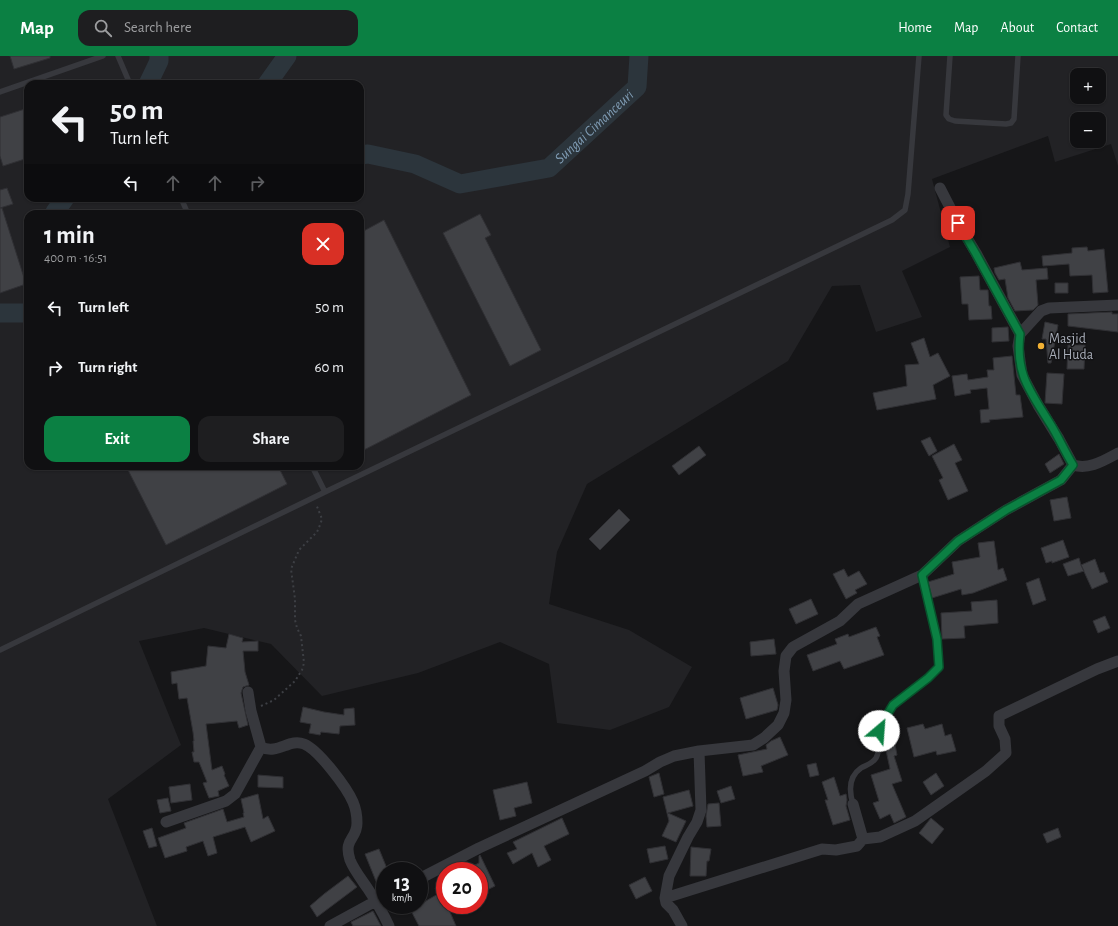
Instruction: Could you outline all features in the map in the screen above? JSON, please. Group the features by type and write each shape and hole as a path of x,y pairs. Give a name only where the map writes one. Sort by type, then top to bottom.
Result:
{"street":[{"path":"940,188 1020,334"},
{"path":"1118,305 1049,308 1041,311 1020,334 1018,346 1022,375 1073,465 1080,467 1092,466 1118,454"},
{"path":"428,874 479,848 674,756 699,751 753,745 764,738 778,724 784,713 786,700 784,671 786,656 793,647 840,621 858,604 922,575 958,541 1006,510 1061,480 1073,465"},
{"path":"664,898 822,849 836,850 858,846 863,839 880,837 915,821 986,771 1006,753 1005,739 999,726 999,716 1097,669 1118,661"},
{"path":"248,692 251,711 261,747 265,750 273,750 299,742 313,749 329,766 352,801 356,813 357,825 355,834 349,842 348,852 351,863 376,894"},
{"path":"166,822 226,801 235,794 261,747"},
{"path":"682,926 664,898 669,876 697,822 701,810 699,751"},
{"path":"853,804 863,839"},
{"path":"330,926 376,901"},
{"path":"385,914 389,926"}],"lane":[{"path":"34,80 103,56"},
{"path":"118,56 128,80"},
{"path":"0,650 314,497 892,220 905,210 908,194 919,56"},
{"path":"950,56 946,116 955,121 1006,124 1010,123 1014,119 1018,56"},
{"path":"0,92 24,84"},
{"path":"314,470 325,492"},
{"path":"853,804 850,796 850,784 853,775 877,758 879,731 893,705 928,678 939,667 937,639 922,575"}],"path":[{"path":"251,711 274,700 290,685 302,670 304,663 301,636 296,628 295,599 291,569 299,550 317,532 322,519 314,497"}],"shaded area":[{"path":"0,56 1118,56 1118,166 1111,144 1106,146 1106,112 1070,112 1070,148 1099,148 1055,162 1048,136 932,179 950,247 902,271 922,317 876,332 860,285 832,286 788,361 587,484 557,552 549,604 629,630 692,667 669,707 610,730 557,723 549,664 500,642 418,673 322,696 271,644 204,628 139,641 181,745 108,799 157,926 0,926"}],"building":[{"path":"10,56 50,56 50,58 14,69"},
{"path":"24,109 24,159 3,166 0,156 0,117"},
{"path":"7,188 13,204 0,208 0,190"},
{"path":"0,208 2,208 24,278 24,285 0,293"},
{"path":"480,214 491,235 485,238 541,350 510,366 443,233"},
{"path":"384,220 471,395 364,450 364,231"},
{"path":"1087,247 1088,251 1104,249 1108,292 1093,293 1092,275 1070,276 1069,264 1043,266 1042,256 1072,253 1072,248"},
{"path":"1020,262 1022,270 1047,268 1048,279 1036,280 1038,305 1033,310 1015,311 1008,298 1005,279 999,280 995,273 994,268"},
{"path":"979,276 980,290 988,290 992,319 969,320 968,304 962,304 960,277"},
{"path":"1055,283 1068,283 1068,293 1055,293"},
{"path":"1112,312 1112,314 1118,314 1118,332 1068,326 1068,314"},
{"path":"1045,322 1058,325 1051,363 1048,363 1046,339 1042,339"},
{"path":"1008,327 1009,341 992,342 992,328"},
{"path":"924,338 930,357 938,353 950,376 933,385 936,399 877,410 873,393 907,386 905,365 919,364 911,343"},
{"path":"1068,345 1085,345 1084,369 1067,369"},
{"path":"1012,356 1016,395 1020,395 1023,417 989,420 990,422 981,423 980,410 989,409 987,388 970,390 971,393 955,396 952,376 967,374 968,380 988,377 987,370 994,370 993,358"},
{"path":"1047,373 1064,374 1062,404 1045,403"},
{"path":"930,437 937,451 929,456 921,441"},
{"path":"954,444 962,460 955,463 968,491 948,500 939,480 943,478 932,456"},
{"path":"699,446 706,455 679,475 672,466"},
{"path":"1059,454 1064,464 1050,473 1045,464"},
{"path":"128,470 280,470 287,484 166,545"},
{"path":"1067,497 1071,518 1054,521 1050,500"},
{"path":"619,509 630,520 600,550 589,539"},
{"path":"1063,540 1069,557 1052,563 1052,561 1046,563 1041,548"},
{"path":"994,541 998,570 1003,568 1007,580 973,593 962,595 961,589 932,598 928,582 954,574 952,562 980,557 978,543"},
{"path":"1079,558 1081,565 1095,559 1100,573 1104,572 1108,582 1092,589 1084,571 1068,576 1063,564"},
{"path":"844,569 848,577 859,571 867,584 855,590 857,593 846,599 833,574"},
{"path":"1039,578 1046,600 1033,605 1026,583"},
{"path":"811,599 818,614 796,624 789,609"},
{"path":"997,600 998,623 964,626 965,638 942,639 941,613 972,611 971,602"},
{"path":"1105,616 1110,628 1098,633 1093,621"},
{"path":"876,627 880,636 877,637 884,655 844,669 840,661 813,671 807,655 837,644 835,639 848,634 849,637"},
{"path":"229,634 243,638 242,642 258,641 258,651 243,651 245,672 249,685 243,687 241,693 248,725 239,728 237,721 206,724 212,770 222,766 229,786 218,791 219,796 209,798 203,783 207,782 199,762 194,762 192,752 194,752 194,741 187,698 179,699 177,683 172,684 171,672 206,666 208,646 226,648"},
{"path":"774,639 776,654 751,656 750,642"},
{"path":"773,688 778,705 777,710 746,719 740,698"},
{"path":"303,707 344,715 344,709 354,708 355,725 340,726 339,734 321,732 320,735 309,733 311,724 300,722"},
{"path":"923,724 925,729 942,724 945,736 951,734 956,751 937,755 936,751 914,757 907,728"},
{"path":"893,734 897,755 894,756 902,781 892,784 906,817 894,823 890,814 880,819 873,803 879,801 871,775 890,769 883,736"},
{"path":"780,737 788,755 761,766 763,772 743,776 738,755 767,749 766,745"},
{"path":"816,763 819,775 810,777 807,765"},
{"path":"659,773 664,794 654,797 649,777"},
{"path":"936,773 944,786 931,795 923,782"},
{"path":"258,775 283,777 283,788 258,787"},
{"path":"834,777 840,796 846,794 846,806 850,820 833,825 825,800 828,800 822,782"},
{"path":"527,782 532,803 514,808 516,816 500,820 493,790"},
{"path":"190,784 192,800 171,803 169,787"},
{"path":"731,786 735,799 721,803 717,791"},
{"path":"689,790 693,806 668,813 686,821 676,842 662,836 669,821 663,797"},
{"path":"258,794 263,819 268,816 275,831 251,842 245,827 213,837 217,853 208,856 203,841 186,847 187,851 165,858 158,838 186,828 184,823 223,809 227,822 244,817 241,799"},
{"path":"168,798 171,811 160,813 157,800"},
{"path":"719,803 721,826 707,827 706,816 708,804"},
{"path":"562,818 569,834 544,846 551,860 538,867 532,853 513,864 507,853 517,849 513,842"},
{"path":"931,818 944,829 932,844 919,833"},
{"path":"152,828 157,846 149,848 143,831"},
{"path":"1058,828 1061,837 1047,843 1043,834"},
{"path":"665,846 668,859 650,863 647,849"},
{"path":"691,847 711,849 709,861 707,861 706,876 690,876"},
{"path":"379,849 384,862 376,862 376,881 365,854"},
{"path":"480,855 483,862 479,862"},
{"path":"488,872 495,886 488,890"},
{"path":"348,876 357,887 317,917 310,906"},
{"path":"645,877 652,891 636,899 629,885"},
{"path":"436,895 436,914 451,914 456,926 419,926 413,914 428,914 428,900"},
{"path":"373,911 381,926 353,926 351,922"}],"waterway":[{"name":"Sungai Cimanceuri","path":"150,80 159,61 159,56"},
{"name":"Sungai Cimanceuri","path":"270,80 287,56"},
{"name":"Sungai Cimanceuri","path":"364,154 368,154 415,164 460,184 549,168 637,87 639,56"},
{"name":"Sungai Cimanceuri","path":"56,210 62,202"},
{"name":"Sungai Cimanceuri","path":"0,313 24,313"}],"place":[{"name":"Masjid Al Huda","path":"1041,346"}],"route":[{"path":"879,731 893,705 928,678 939,667 937,639 922,575 958,541 1006,510 1061,480 1073,465 1022,375 1018,346 1020,334 958,223"}]}
